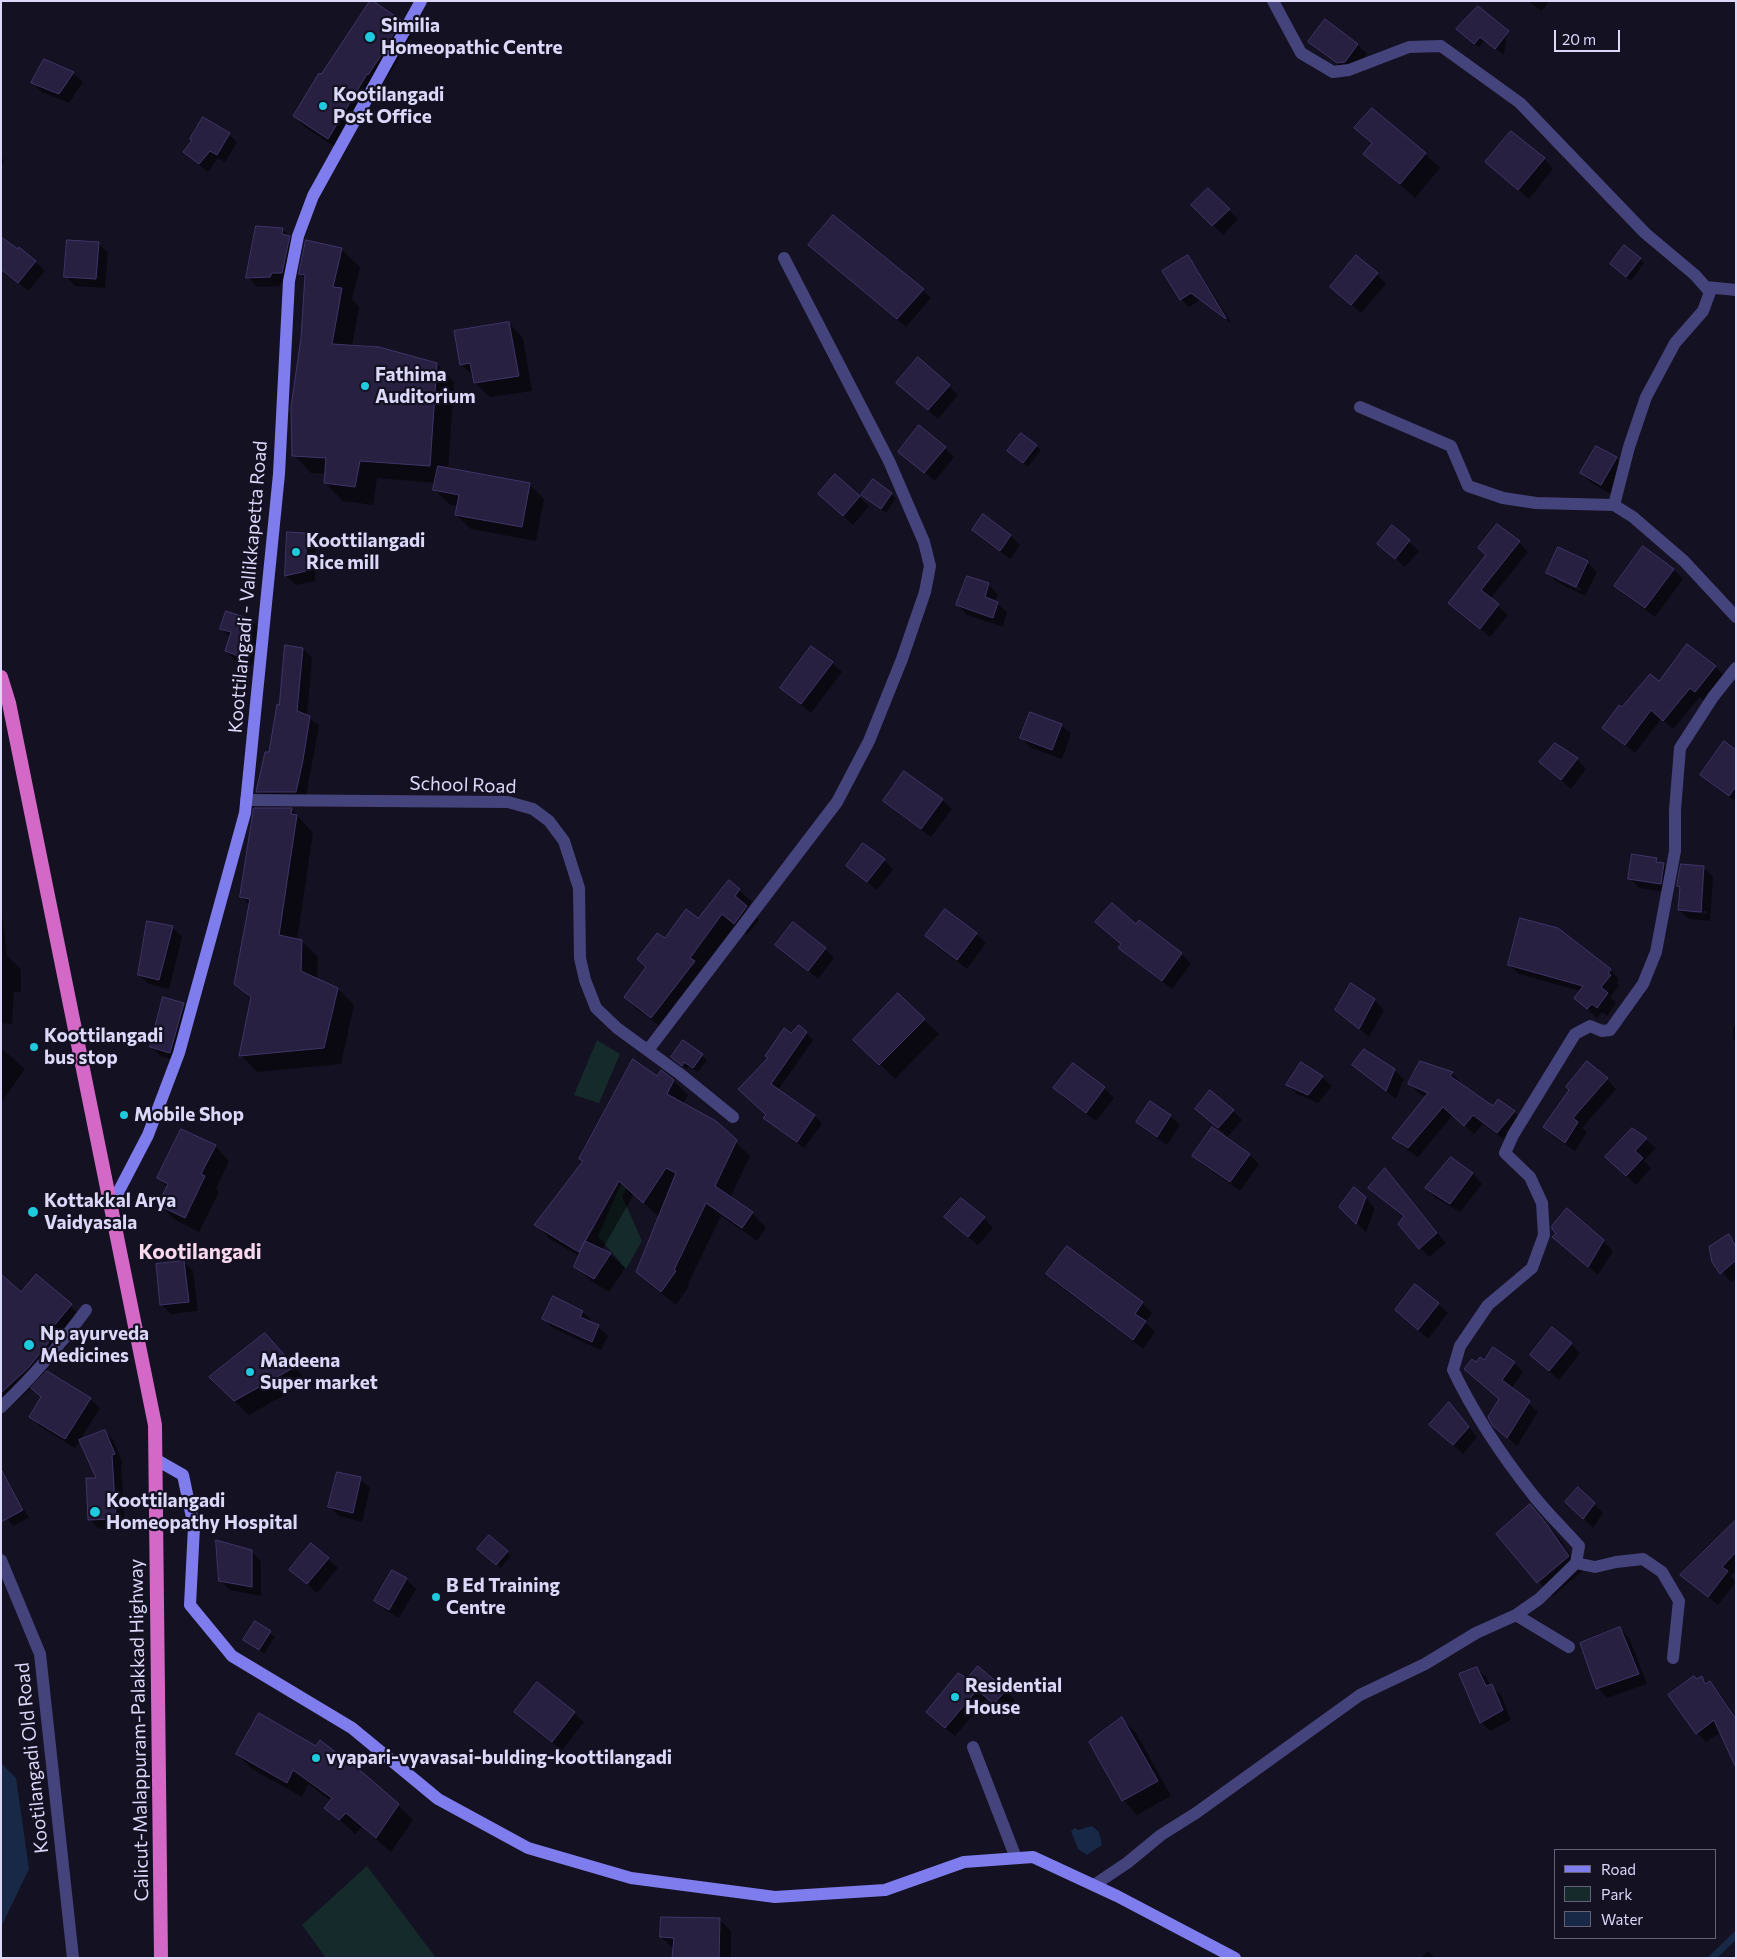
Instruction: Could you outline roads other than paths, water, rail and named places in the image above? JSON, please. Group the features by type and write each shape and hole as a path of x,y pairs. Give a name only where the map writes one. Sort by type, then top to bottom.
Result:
{"highway":[{"name":"Calicut-Malappuram-Palakkad Highway","path":"1,676 9,703 155,1425 161,1958"}],"main road":[{"name":"Koottilangadi - Vallikkapetta Road","path":"111,1206 148,1135 180,1053 245,814 279,474 289,281 296,245 312,196 421,1"},
{"path":"155,1459 183,1474 194,1527 190,1605 232,1656 352,1728 438,1799 528,1848 631,1878 775,1897 885,1890 964,1862 1033,1857 1094,1885 1235,1958"}],"street":[{"path":"1273,1 1301,54 1333,72 1349,70 1409,47 1441,46 1520,102 1645,233 1695,275 1710,292 1703,311 1675,343 1646,396 1629,447 1614,505"},
{"path":"648,1050 837,802 869,740 902,660 925,592 930,566 924,542 889,462 784,258"},
{"path":"1706,287 1736,290"},
{"path":"1360,407 1451,446 1468,486 1503,498 1536,503 1614,505 1633,517 1684,562 1736,617"},
{"path":"1094,1885 1127,1863 1161,1835 1196,1814 1360,1695 1425,1664 1476,1633 1516,1615 1539,1599 1576,1562 1579,1546 1534,1496 1498,1448 1464,1394 1452,1370 1460,1346 1488,1305 1532,1268 1544,1235 1542,1203 1530,1177 1506,1153 1513,1135 1575,1034 1590,1026 1602,1031 1610,1030 1643,984 1656,952 1675,851 1675,810 1680,748 1713,697 1736,668"},
{"name":"School Road","path":"246,800 508,802 532,809 549,821 564,841 579,888 580,958 584,980 596,1008 617,1028 680,1074 733,1117"},
{"path":"1,1407 32,1377 66,1338 86,1310"},
{"path":"1576,1562 1595,1567 1643,1558 1662,1572 1679,1602 1673,1658"},
{"name":"Kootilangadi Old Road","path":"1,1560 40,1654 73,1958"},
{"path":"1516,1615 1569,1647"},
{"path":"973,1747 1016,1858"}],"water":[{"path":"1,1763 16,1778 29,1869 1,1927"},
{"path":"1092,1826 1099,1832 1102,1845 1087,1855 1078,1849 1071,1831 1075,1828 1078,1830"}],"waterway":[{"path":"1712,1958 1736,1935"}],"place":[{"name":"Similia Homeopathic Centre","path":"370,37"},
{"name":"Kootilangadi Post Office","path":"323,106"},
{"name":"Fathima Auditorium","path":"365,386"},
{"name":"Koottilangadi Rice mill","path":"296,552"},
{"name":"Koottilangadi bus stop","path":"34,1047"},
{"name":"Mobile Shop","path":"124,1115"},
{"name":"Kottakkal Arya Vaidyasala","path":"33,1212"},
{"name":"Np ayurveda Medicines","path":"29,1345"},
{"name":"Madeena Super market","path":"250,1372"},
{"name":"Koottilangadi Homeopathy Hospital","path":"95,1512"},
{"name":"B Ed Training Centre","path":"436,1597"},
{"name":"Residential House","path":"955,1697"},
{"name":"vyapari-vyavasai-bulding-koottilangadi","path":"316,1758"}],"district":[{"name":"Kootilangadi","path":"200,1252"}]}
